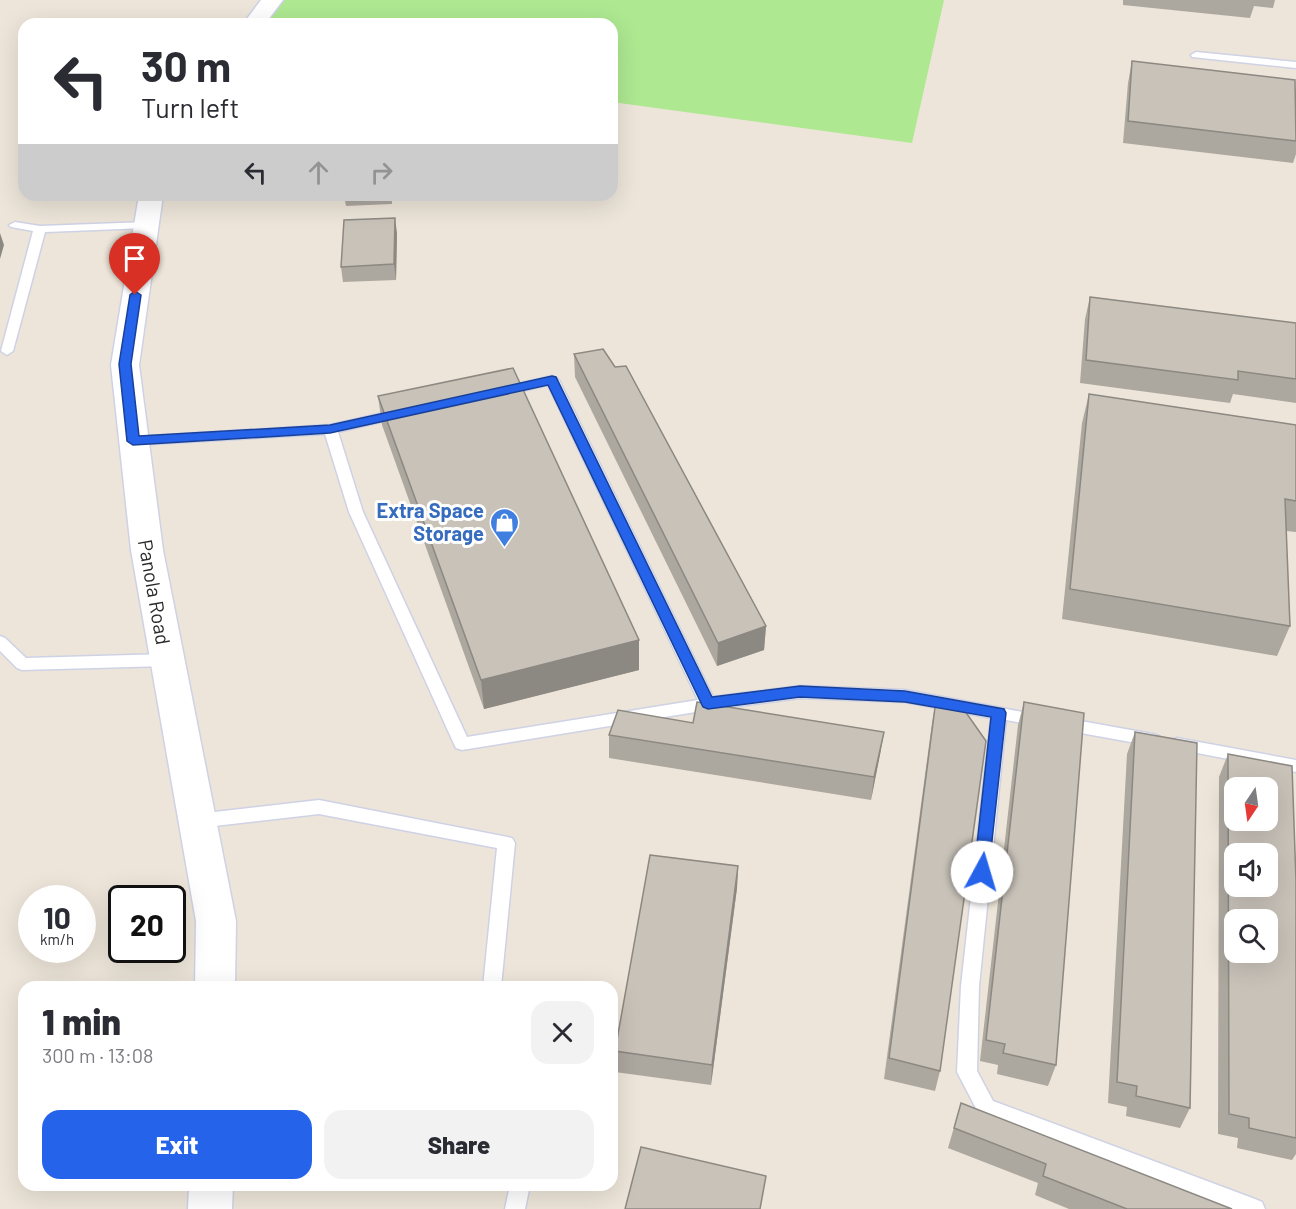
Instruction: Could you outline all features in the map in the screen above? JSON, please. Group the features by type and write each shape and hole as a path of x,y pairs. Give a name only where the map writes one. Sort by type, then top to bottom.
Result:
{"main road":[{"path":"258,18 272,0"},
{"name":"Panola Road","path":"148,210 125,364 147,550 216,921 214,981"},
{"path":"210,1209 212,1191"}],"lane":[{"path":"1196,55 1296,65"},
{"path":"15,225 40,229 148,210"},
{"path":"7,351 40,229"},
{"path":"494,393 552,380 708,704"},
{"path":"133,441 330,429 411,411"},
{"path":"330,429 356,512 462,744 708,704 800,692 905,696 1296,766"},
{"path":"0,642 22,664 167,660"},
{"path":"999,713 969,1008 967,1072 986,1108 1256,1209"},
{"path":"197,821 319,807 506,843 493,981"},
{"path":"515,1209 519,1191"}],"green space":[{"path":"263,0 944,0 912,143 618,103 618,18 246,18"}],"building":[{"path":"1132,61 1295,80 1296,141 1128,121"},
{"path":"395,218 394,264 341,267 344,220"},
{"path":"1090,297 1296,323 1296,379 1238,371 1238,380 1086,360"},
{"path":"603,349 615,367 626,366 766,626 718,643 574,354"},
{"name":"Extra Space Storage","path":"513,368 639,640 481,680 378,396"},
{"path":"1089,394 1296,425 1296,501 1285,499 1290,626 1070,589"},
{"path":"936,700 960,704 986,741 940,1071 889,1058"},
{"path":"697,702 884,732 874,777 609,735 618,710 693,723"},
{"path":"1024,702 1084,713 1056,1065 1003,1053 1005,1044 986,1040"},
{"path":"1135,732 1197,743 1190,1108 1136,1096 1137,1086 1117,1082"},
{"path":"1228,754 1292,766 1296,881 1296,1138 1249,1128 1249,1118 1229,1114 1229,963 1278,963 1278,909 1228,909 1228,897 1278,897 1278,843 1228,843 1228,831 1278,831 1278,777 1228,777"},
{"path":"650,855 738,866 712,1065 618,1051 618,1034"},
{"path":"961,1103 1232,1209 1127,1209 1043,1176 1046,1164 954,1128"},
{"path":"641,1147 766,1176 760,1209 625,1209"}],"place":[{"name":"Extra Space Storage","path":"505,548"}],"route":[{"path":"135,295 125,364 133,441 330,429 552,380 708,704 800,692 905,696 999,713 982,872"}]}
